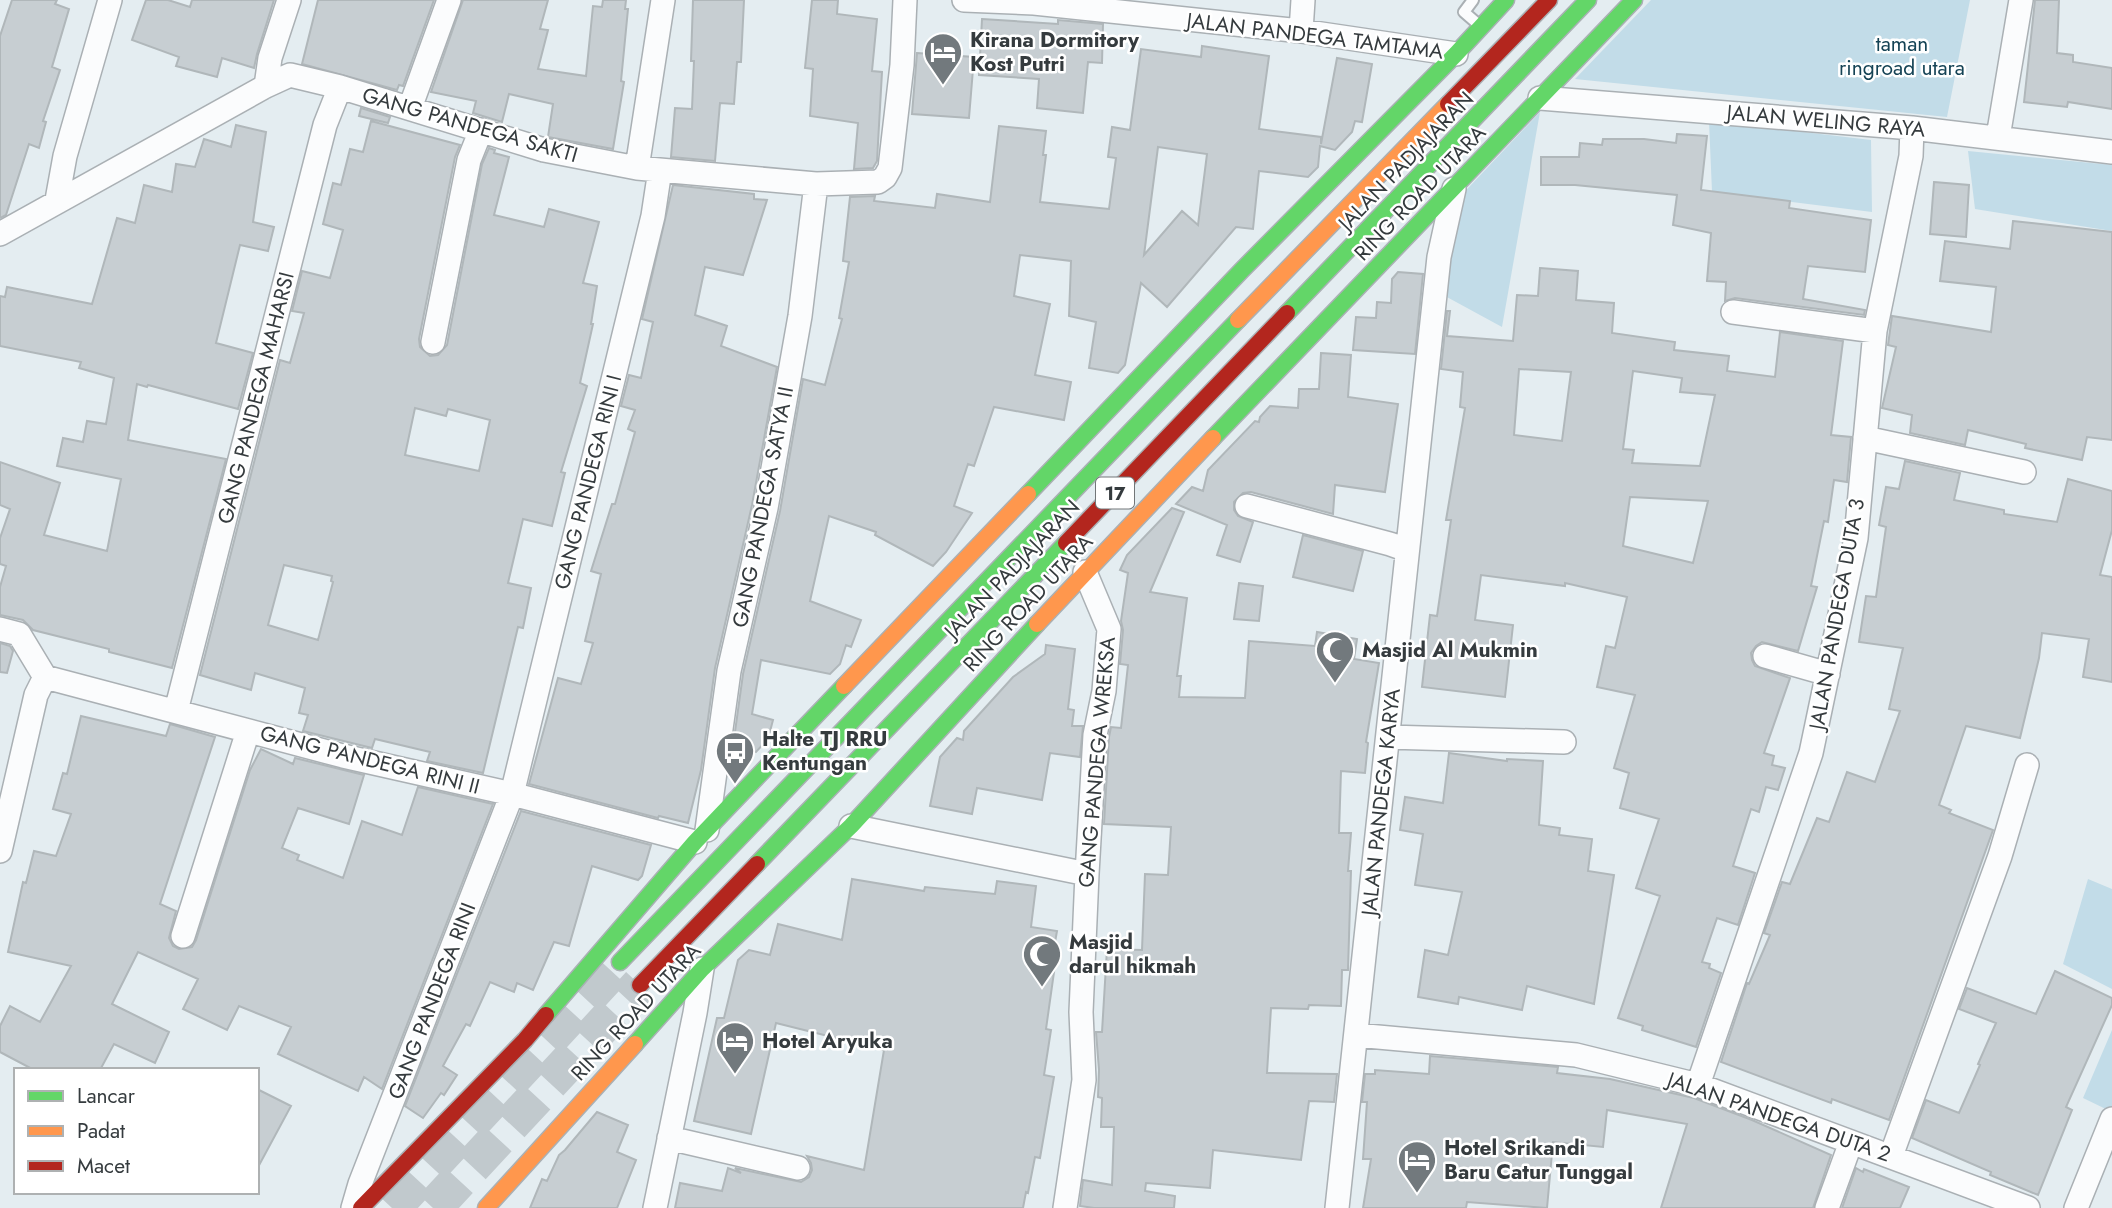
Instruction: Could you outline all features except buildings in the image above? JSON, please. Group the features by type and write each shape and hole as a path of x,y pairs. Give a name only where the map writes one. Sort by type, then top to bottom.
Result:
{"main road":[{"path":"361,1208 525,1040 701,836 1242,270 1506,0"},
{"name":"JALAN PADJAJARAN","path":"620,962 1549,0"},
{"name":"JALAN PADJAJARAN","path":"640,985 1588,0"},
{"name":"RING ROAD UTARA","path":"486,1208 702,969 851,826 1085,572 1634,0"},
{"path":"1242,270 1263,294"}],"street":[{"path":"57,200 65,156 110,0"},
{"path":"266,86 270,58 289,0"},
{"path":"410,108 449,0"},
{"path":"637,168 663,0"},
{"name":"GANG PANDEGA SAKTI","path":"0,234 57,200 290,75 340,87 544,149 637,168 816,184 878,182 890,168 905,24 905,0"},
{"name":"JALAN PANDEGA TAMTAMA","path":"964,0 1034,2 1301,31 1456,54"},
{"path":"1301,31 1303,0"},
{"path":"1998,137 2021,0"},
{"name":"GANG PANDEGA MAHARSI","path":"176,711 325,125 340,87"},
{"name":"JALAN WELING RAYA","path":"1540,98 1912,128 2112,152"},
{"name":"JALAN PANDEGA DUTA 3","path":"1698,1086 1811,753 1856,538 1875,331 1910,160 1912,128"},
{"path":"433,342 469,160 481,130"},
{"name":"GANG PANDEGA RINI I","path":"512,794 650,229 660,170"},
{"name":"GANG PANDEGA SATYA II","path":"701,836 729,671 766,508 800,316 816,184"},
{"name":"JALAN PANDEGA KARYA","path":"1337,1208 1438,257 1454,188"},
{"path":"1733,312 1875,331"},
{"path":"1865,438 2024,472"},
{"path":"1247,506 1407,550"},
{"name":"GANG PANDEGA WREKSA","path":"1065,1208 1084,1080 1082,1012 1087,874 1096,735 1104,691 1109,629 1085,572"},
{"path":"0,629 19,634 45,677 36,695 0,851"},
{"path":"1765,656 1828,674"},
{"name":"GANG PANDEGA RINI II","path":"45,677 343,756 701,836"},
{"path":"183,936 248,731"},
{"path":"1388,737 1564,741"},
{"path":"1891,1156 2000,856 2027,765"},
{"name":"GANG PANDEGA RINI","path":"353,1208 512,794"},
{"path":"851,826 1087,874"},
{"path":"655,1208 702,969"},
{"name":"JALAN PANDEGA DUTA 2","path":"1356,1035 1576,1055 1698,1086 2028,1208"},
{"path":"2076,1208 2112,1119"},
{"path":"669,1138 798,1168"},
{"path":"1827,1208 1851,1142"}],"lane":[{"path":"1473,0 1464,12 1481,27"}],"green space":[{"name":"taman ringroad utara","path":"1651,0 1970,0 1947,117 1575,79"},
{"path":"1540,112 1502,327 1445,296 1453,204"},
{"path":"1709,121 1871,140 1872,212 1712,192"},
{"path":"1968,151 2112,165 2112,231 1975,209"},
{"path":"2088,879 2112,889 2112,989 2063,964"},
{"path":"2112,1030 2112,1112 2083,1098"}],"tunnel":[{"path":"392,1208 620,962"},
{"path":"433,1208 640,985"}],"traffic: fast":[{"path":"1028,494 1506,0"},
{"path":"1287,313 1588,0"},
{"path":"1213,438 1634,0"},
{"path":"620,962 1238,320"},
{"path":"757,864 1066,543"},
{"path":"635,1044 702,969 851,826 1037,624"},
{"path":"546,1015 695,842 844,686"}],"traffic: slow":[{"path":"1238,320 1448,104"},
{"path":"1037,624 1213,438"},
{"path":"844,686 1028,494"},
{"path":"486,1208 635,1044"}],"traffic: jam":[{"path":"1448,104 1549,0"},
{"path":"1066,543 1287,313"},
{"path":"640,985 757,864"},
{"path":"361,1208 525,1040 546,1015"}],"place":[{"name":"Kirana Dormitory Kost Putri","path":"943,86"},
{"name":"Masjid Al Mukmin","path":"1335,684"},
{"name":"Halte TJ RRU Kentungan","path":"735,785"},
{"name":"Masjid darul hikmah","path":"1042,988"},
{"name":"Hotel Aryuka","path":"735,1075"},
{"name":"Hotel Srikandi Baru Catur Tunggal","path":"1417,1194"}]}
